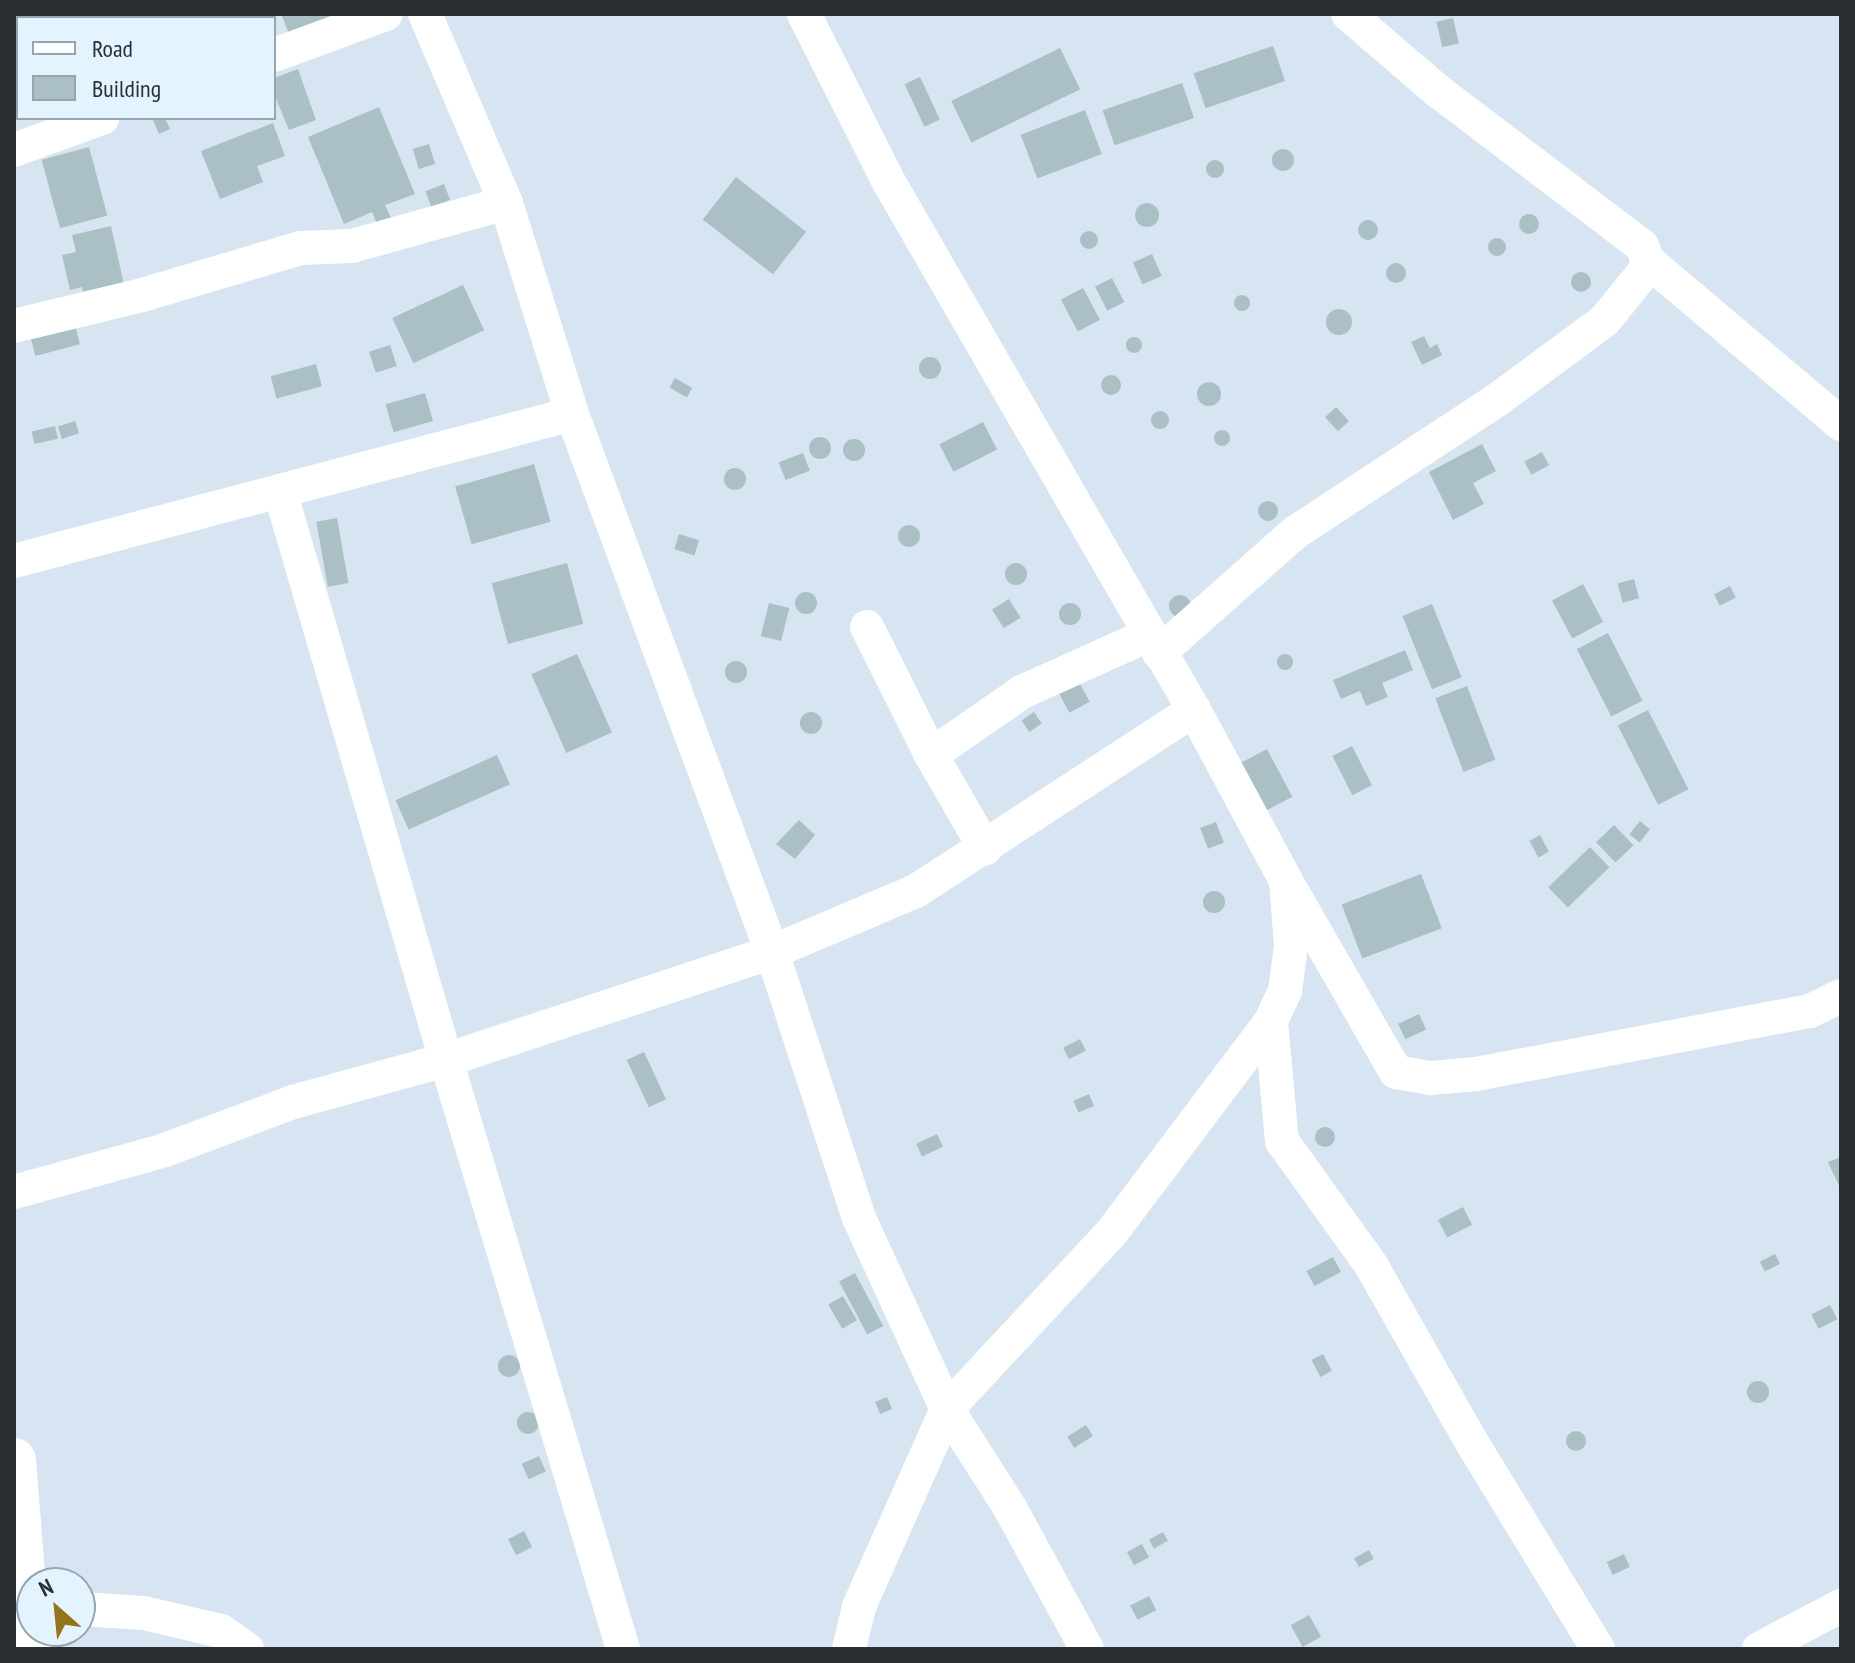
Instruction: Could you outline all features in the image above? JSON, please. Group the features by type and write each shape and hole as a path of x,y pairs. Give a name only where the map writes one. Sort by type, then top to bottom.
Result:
{"main road":[{"path":"14,1460 24,1567"}],"street":[{"path":"276,54 386,14"},
{"path":"425,14 506,203 572,414 772,952 859,1218 947,1409 1010,1508 1087,1649"},
{"path":"804,14 890,184 1153,644 1194,710 1286,881 1396,1072 1431,1078 1476,1074 1810,1011 1841,996"},
{"path":"1348,14 1439,92 1642,246 1648,261 1841,424"},
{"path":"14,150 96,120"},
{"path":"14,326 142,295 301,248 352,246 506,203"},
{"path":"931,755 1022,692 1153,644 1296,532 1497,400 1605,320 1644,272 1648,261"},
{"path":"14,561 572,414"},
{"path":"280,491 446,1060 623,1649"},
{"path":"867,627 931,755 985,848"},
{"path":"14,1192 165,1150 293,1102 446,1060 772,952 916,891 1194,710"},
{"path":"849,1649 859,1607 947,1409 1113,1231 1271,1021 1285,991 1291,946 1286,881"},
{"path":"1271,1021 1282,1141 1371,1265 1474,1446 1598,1649"},
{"path":"1759,1649 1841,1606"},
{"path":"96,1610 144,1613 221,1631 247,1649"}],"building":[{"path":"335,14 289,34 282,16"},
{"path":"1453,18 1459,43 1442,47 1436,22"},
{"path":"1273,46 1285,81 1206,108 1194,73"},
{"path":"1060,48 1080,89 971,142 951,101"},
{"path":"298,69 316,120 289,130 276,99 276,77"},
{"path":"920,77 940,120 924,127 905,84"},
{"path":"1182,83 1194,118 1115,145 1103,110"},
{"path":"379,107 415,194 385,205 392,220 378,226 372,212 344,224 308,137"},
{"path":"1085,110 1102,154 1037,179 1021,135"},
{"path":"153,120 166,120 170,129 159,134"},
{"path":"273,123 285,156 257,166 263,182 220,199 201,151"},
{"path":"429,144 435,164 419,169 413,149"},
{"path":"89,147 107,216 60,228 42,160"},
{"path":"1283,149 1291,152 1294,160 1291,168 1283,171 1275,168 1272,160 1275,152"},
{"path":"1211,160 1219,160 1224,169 1222,176 1211,178 1206,173 1206,165"},
{"path":"736,177 806,232 773,274 703,220"},
{"path":"444,184 450,200 431,207 425,191"},
{"path":"1147,203 1155,207 1159,215 1155,223 1147,227 1139,223 1135,215 1139,207"},
{"path":"1529,214 1536,217 1539,224 1536,231 1529,234 1522,231 1519,224 1522,217"},
{"path":"1368,220 1375,223 1378,230 1375,237 1368,240 1361,237 1358,230 1361,223"},
{"path":"111,226 126,294 85,303 82,287 70,290 62,255 76,252 72,235"},
{"path":"1089,231 1098,240 1089,249 1080,240"},
{"path":"1497,238 1506,247 1497,256 1488,247"},
{"path":"1152,254 1162,276 1143,284 1133,263"},
{"path":"1392,263 1400,263 1406,273 1400,283 1392,283 1386,277 1386,269"},
{"path":"1577,272 1585,272 1591,282 1585,292 1577,292 1571,286 1571,278"},
{"path":"1112,278 1124,302 1107,311 1095,287"},
{"path":"463,285 484,330 413,363 392,318"},
{"path":"1083,288 1100,320 1078,332 1061,300"},
{"path":"1242,295 1250,303 1242,311 1234,303"},
{"path":"1339,309 1348,313 1352,322 1348,331 1339,335 1330,331 1326,322 1330,313"},
{"path":"74,322 80,344 36,356 30,334"},
{"path":"1424,336 1430,348 1437,344 1442,355 1422,365 1411,342"},
{"path":"1131,337 1137,337 1142,345 1140,351 1131,353 1126,348 1126,342"},
{"path":"390,345 397,366 376,373 369,352"},
{"path":"926,357 934,357 941,368 934,379 926,379 919,372 919,364"},
{"path":"316,364 322,386 277,398 271,376"},
{"path":"1111,375 1118,378 1121,385 1118,392 1111,395 1104,392 1101,385 1104,378"},
{"path":"675,378 692,388 687,398 670,388"},
{"path":"1209,382 1218,385 1221,394 1218,403 1209,406 1200,403 1197,394 1200,385"},
{"path":"425,393 433,421 394,432 386,404"},
{"path":"1336,407 1349,421 1338,431 1325,417"},
{"path":"1160,411 1169,420 1160,429 1151,420"},
{"path":"75,421 79,433 62,439 58,427"},
{"path":"983,422 997,450 953,472 939,444"},
{"path":"55,426 58,439 35,444 32,431"},
{"path":"1219,430 1225,430 1230,438 1228,444 1219,446 1214,441 1214,435"},
{"path":"816,437 824,437 831,448 824,459 816,459 809,452 809,444"},
{"path":"850,439 858,439 865,450 858,461 850,461 843,454 843,446"},
{"path":"1482,444 1496,471 1473,483 1484,504 1453,520 1429,472"},
{"path":"1542,452 1549,465 1531,475 1524,461"},
{"path":"803,453 810,471 786,480 779,462"},
{"path":"534,464 551,522 472,544 455,487"},
{"path":"731,468 739,468 746,479 739,490 731,490 724,483 724,475"},
{"path":"1264,501 1272,501 1278,511 1272,521 1264,521 1258,515 1258,507"},
{"path":"337,518 348,583 328,587 316,522"},
{"path":"905,525 913,525 920,536 913,547 905,547 898,540 898,532"},
{"path":"679,534 699,540 694,555 674,549"},
{"path":"567,563 583,624 508,644 492,583"},
{"path":"1012,563 1020,563 1027,574 1020,585 1012,585 1005,578 1005,570"},
{"path":"1634,579 1639,598 1623,603 1618,583"},
{"path":"1583,584 1603,622 1572,638 1552,600"},
{"path":"1730,586 1736,598 1720,606 1714,594"},
{"path":"802,592 810,592 817,603 810,614 802,614 795,607 795,599"},
{"path":"1180,595 1188,598 1191,606 1188,614 1180,617 1172,614 1169,606 1172,598"},
{"path":"1009,599 1021,618 1004,628 992,610"},
{"path":"769,603 789,608 781,641 761,636"},
{"path":"1066,603 1074,603 1081,614 1074,625 1066,625 1059,618 1059,610"},
{"path":"1432,604 1462,677 1432,689 1402,616"},
{"path":"1608,633 1643,701 1611,717 1577,649"},
{"path":"1405,650 1413,670 1382,683 1388,697 1366,706 1360,691 1341,699 1333,680"},
{"path":"577,654 612,733 566,753 531,674"},
{"path":"1282,654 1288,654 1293,662 1291,668 1282,670 1277,665 1277,659"},
{"path":"732,661 740,661 747,672 740,683 732,683 725,676 725,668"},
{"path":"1077,678 1090,702 1069,713 1057,689"},
{"path":"1467,686 1495,760 1464,772 1435,698"},
{"path":"1648,710 1688,789 1658,805 1618,725"},
{"path":"807,712 815,712 822,723 815,734 807,734 800,727 800,719"},
{"path":"1034,712 1042,724 1029,732 1022,720"},
{"path":"1352,746 1372,785 1352,795 1332,756"},
{"path":"1267,749 1292,797 1267,810 1241,763"},
{"path":"497,755 510,784 409,829 396,800"},
{"path":"799,820 815,835 795,859 776,844"},
{"path":"1640,821 1650,829 1639,842 1629,834"},
{"path":"1216,822 1224,843 1208,849 1200,828"},
{"path":"1614,825 1633,845 1615,863 1596,842"},
{"path":"1540,835 1549,852 1538,857 1529,841"},
{"path":"1590,847 1609,867 1568,907 1548,887"},
{"path":"1421,874 1442,928 1362,959 1342,904"},
{"path":"1214,891 1222,894 1225,902 1222,910 1214,913 1206,910 1203,902 1206,894"},
{"path":"1419,1014 1426,1029 1405,1039 1398,1024"},
{"path":"1080,1039 1086,1051 1069,1059 1063,1048"},
{"path":"644,1052 666,1099 649,1107 627,1060"},
{"path":"1089,1094 1094,1106 1078,1113 1073,1101"},
{"path":"1325,1127 1332,1130 1335,1137 1332,1144 1325,1147 1318,1144 1315,1137 1318,1130"},
{"path":"937,1134 943,1147 922,1156 916,1144"},
{"path":"1841,1157 1841,1190 1828,1162"},
{"path":"1463,1207 1472,1225 1447,1238 1438,1220"},
{"path":"1775,1254 1780,1264 1765,1272 1760,1262"},
{"path":"1333,1257 1341,1272 1314,1286 1307,1271"},
{"path":"855,1273 883,1326 867,1334 839,1281"},
{"path":"843,1296 857,1320 842,1329 828,1304"},
{"path":"1830,1305 1837,1319 1819,1329 1811,1315"},
{"path":"1323,1354 1332,1371 1320,1377 1312,1360"},
{"path":"509,1355 517,1358 520,1366 517,1374 509,1377 501,1374 498,1366 501,1358"},
{"path":"1758,1381 1769,1392 1758,1403 1747,1392"},
{"path":"887,1397 892,1409 880,1414 875,1402"},
{"path":"528,1412 536,1415 539,1423 536,1431 528,1434 520,1431 517,1423 520,1415"},
{"path":"1086,1425 1093,1436 1074,1448 1067,1437"},
{"path":"1572,1431 1580,1431 1586,1441 1580,1451 1572,1451 1566,1445 1566,1437"},
{"path":"539,1456 546,1472 529,1479 522,1464"},
{"path":"524,1531 532,1547 516,1555 508,1539"},
{"path":"1163,1532 1168,1541 1154,1549 1149,1540"},
{"path":"1142,1544 1149,1557 1134,1565 1127,1552"},
{"path":"1369,1550 1374,1559 1359,1567 1354,1558"},
{"path":"1624,1554 1630,1567 1613,1575 1607,1562"},
{"path":"1149,1596 1156,1610 1138,1620 1130,1606"},
{"path":"1309,1615 1321,1637 1303,1647 1291,1625"}]}
